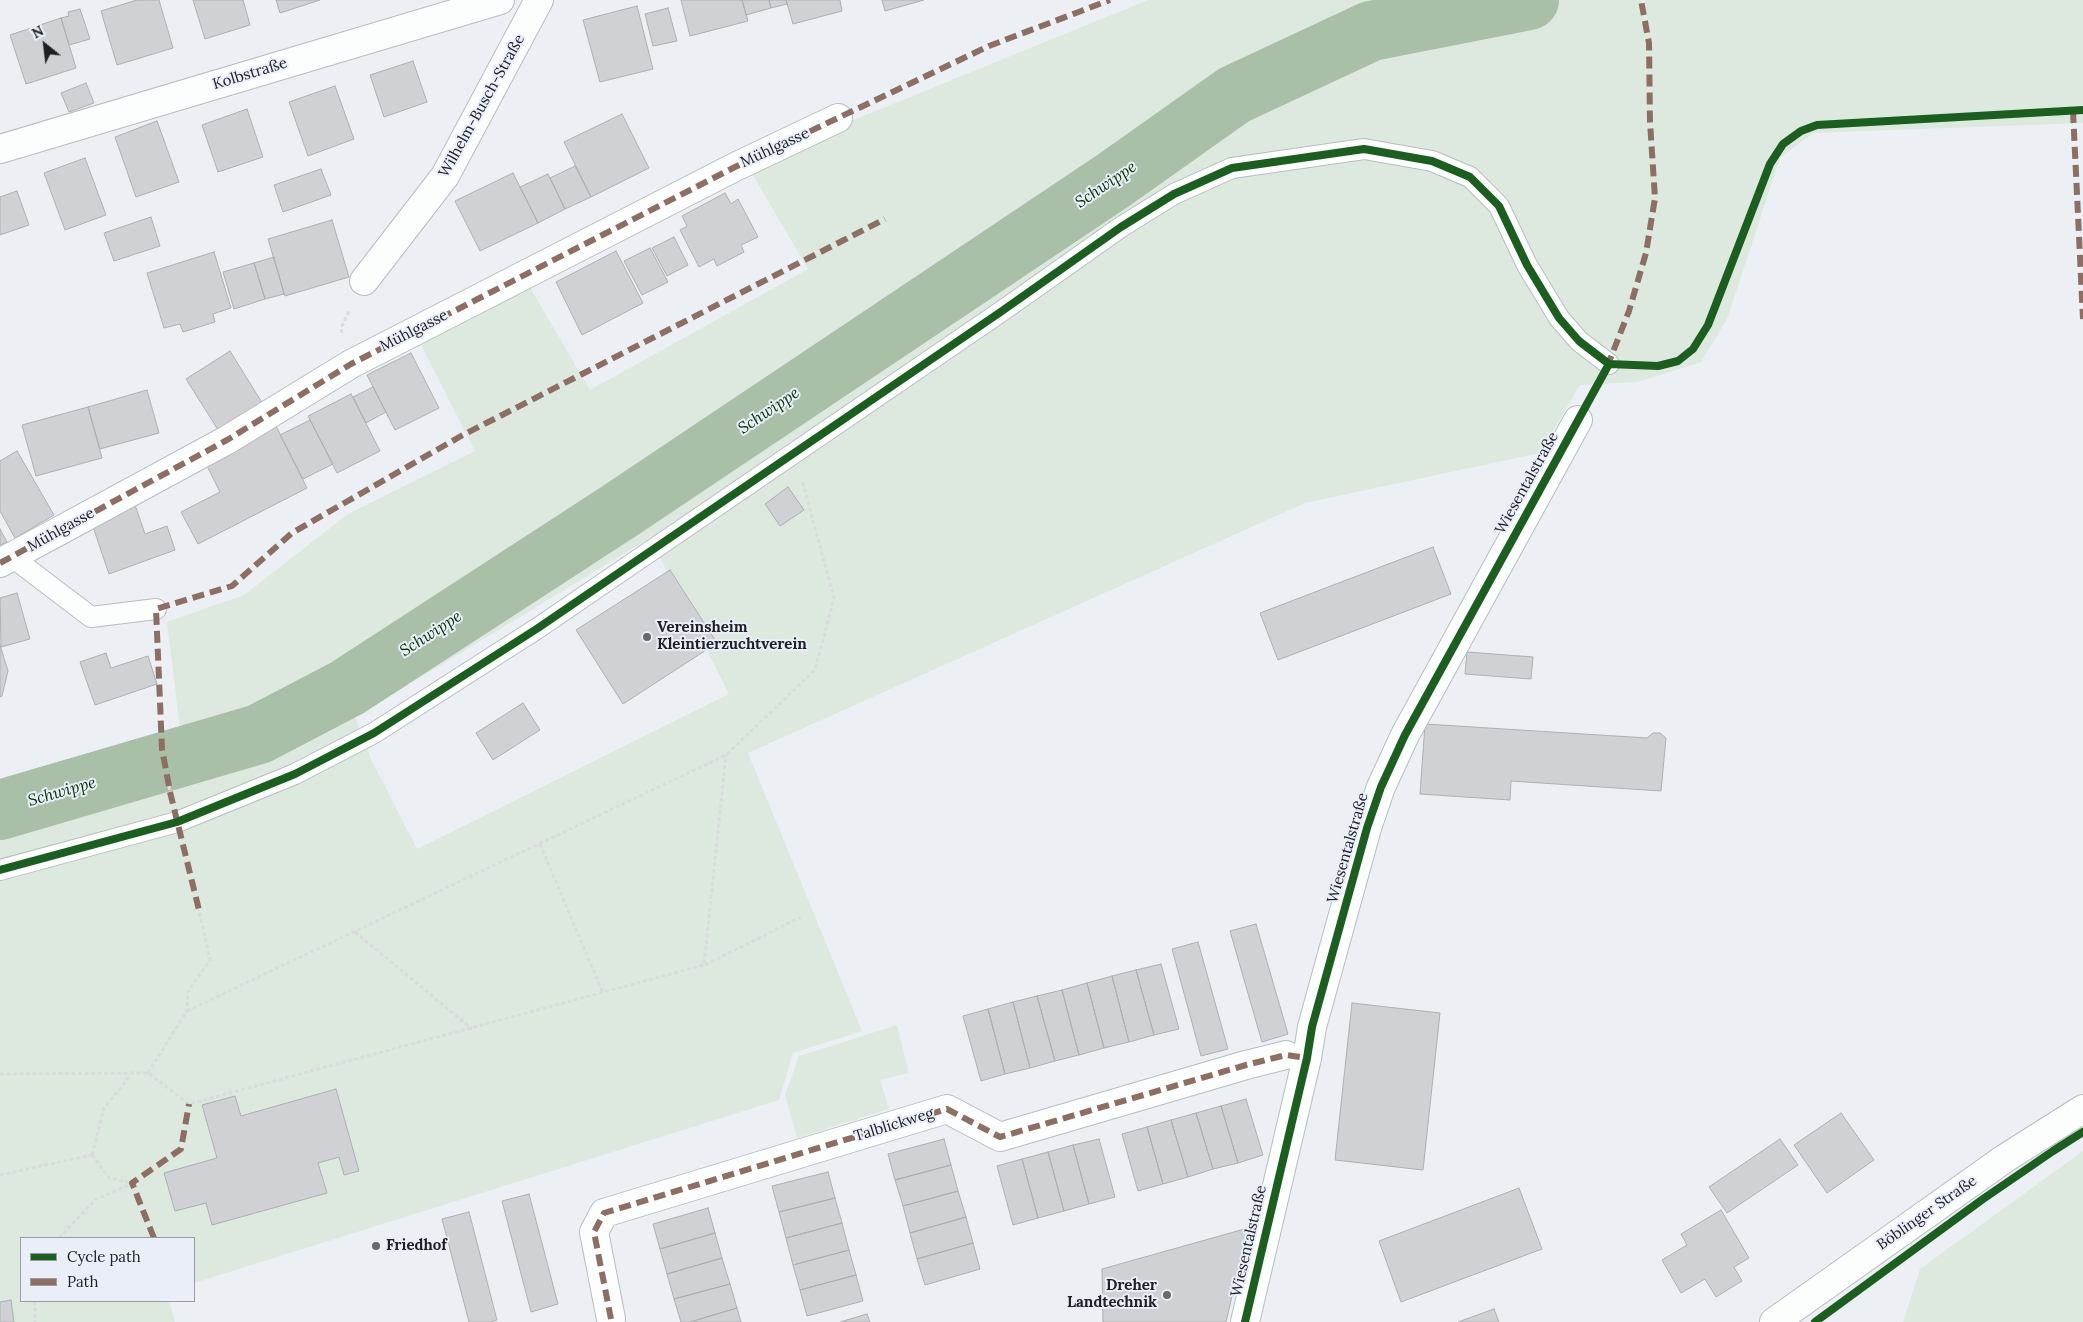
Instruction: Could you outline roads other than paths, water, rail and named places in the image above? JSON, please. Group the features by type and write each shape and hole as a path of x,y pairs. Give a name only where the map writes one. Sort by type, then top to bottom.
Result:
{"street":[{"name":"Kolbstraße","path":"0,149 500,0"},
{"name":"Wilhelm-Busch-Straße","path":"364,281 445,176 539,0"},
{"name":"Mühlgasse","path":"6,560 227,440 351,364 735,167 838,118"},
{"name":"Wiesentalstraße","path":"1244,1322 1307,1058 1312,1027 1367,828 1381,787 1405,735 1578,420"},
{"name":"Talblickweg","path":"607,1321 594,1232 604,1213 948,1109 1000,1137 1286,1055"},
{"name":"Böblinger Straße","path":"1774,1322 2004,1159 2083,1110"}],"lane":[{"path":"0,870 177,822 295,774 374,733 538,628 1121,228 1174,194 1232,168 1364,149 1432,160 1470,177 1500,206 1528,264 1559,318 1579,341 1609,364"},
{"path":"6,560 92,617 156,609"}],"waterway":[{"name":"Schwippe","path":"0,810 259,734 347,688 618,512 1114,180 1234,95 1371,31 1529,0"}],"place":[{"name":"Vereinsheim Kleintierzuchtverein","path":"647,637"},
{"name":"Friedhof","path":"376,1246"},
{"name":"Dreher Landtechnik","path":"1167,1295"}]}
